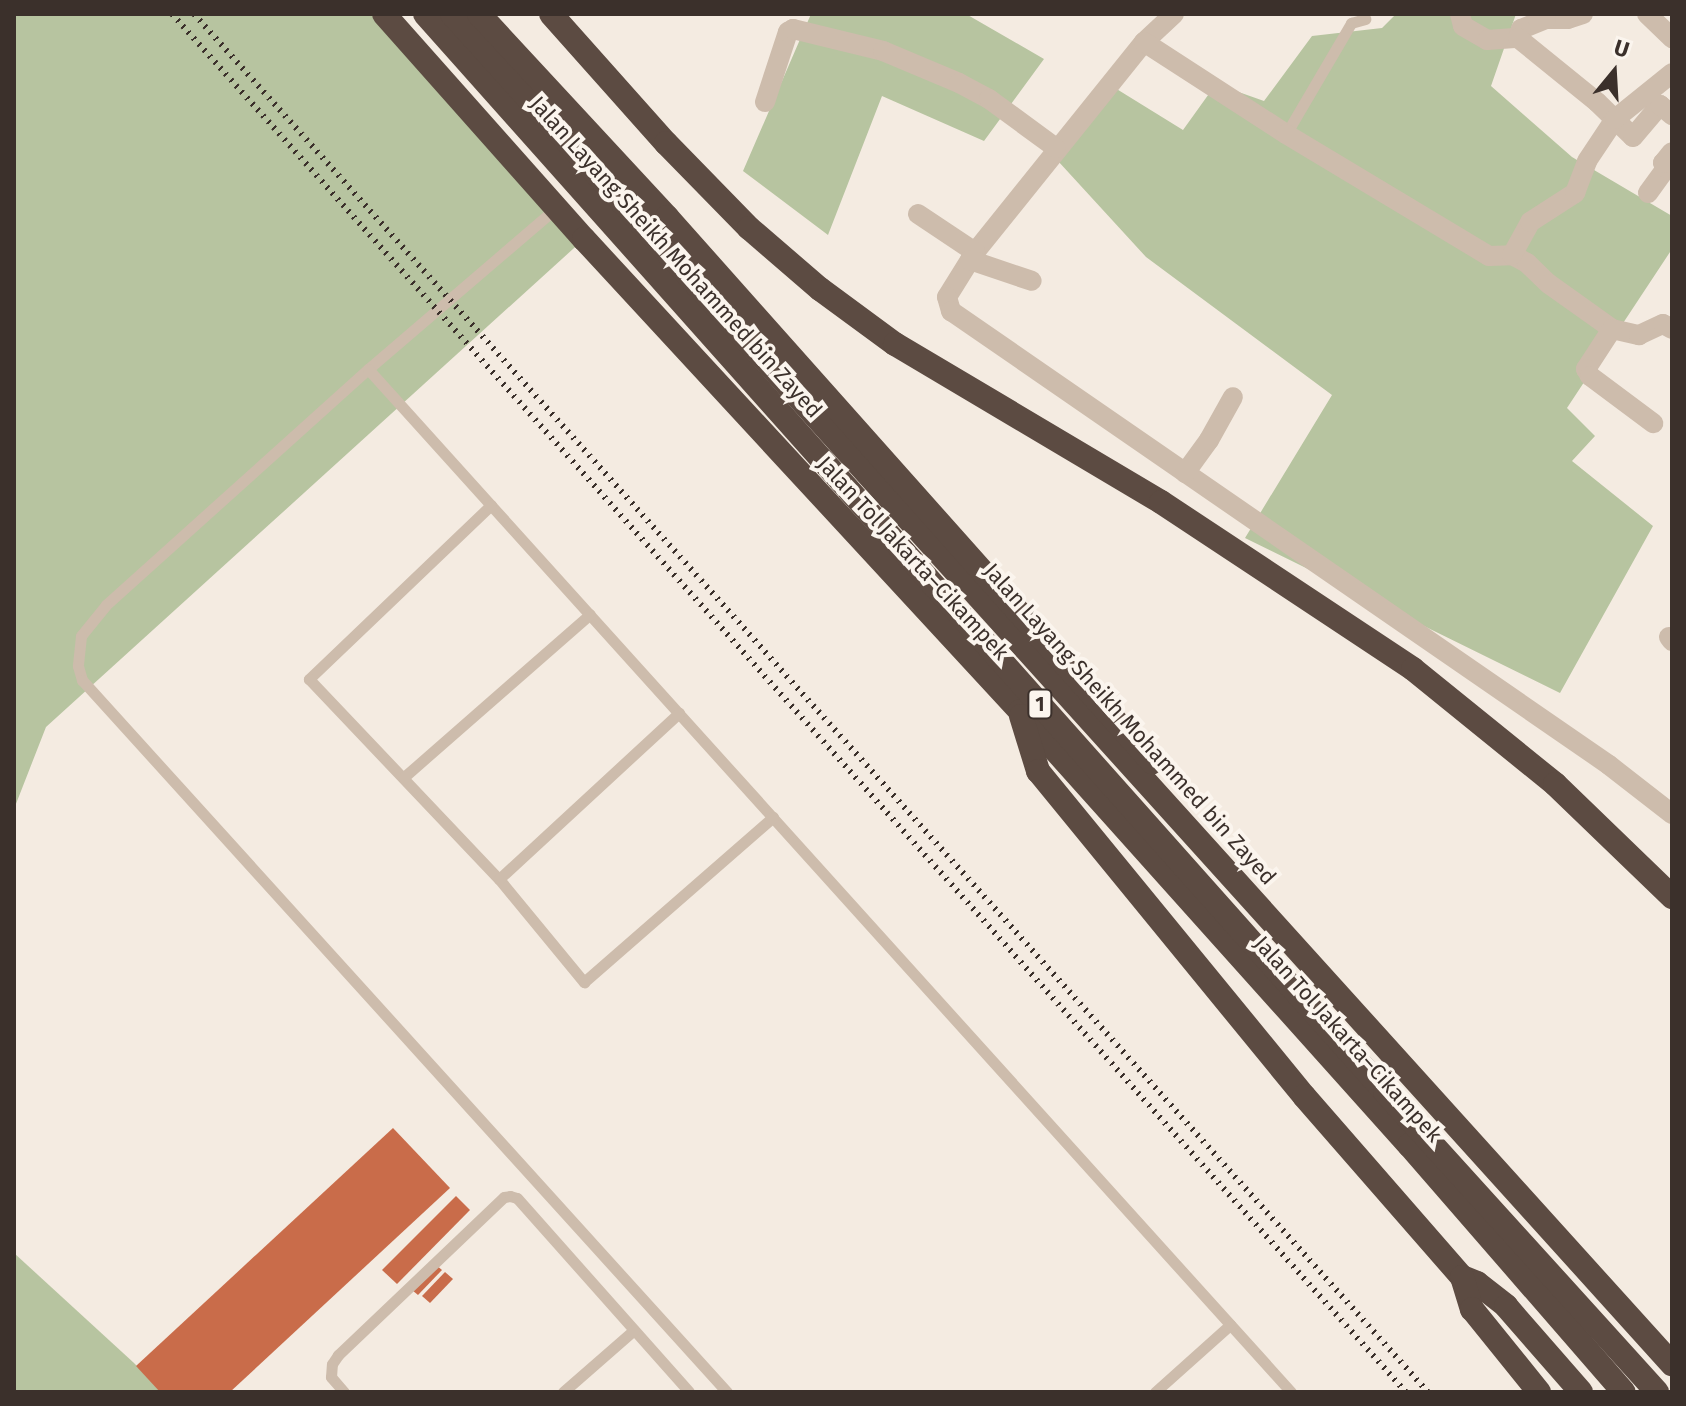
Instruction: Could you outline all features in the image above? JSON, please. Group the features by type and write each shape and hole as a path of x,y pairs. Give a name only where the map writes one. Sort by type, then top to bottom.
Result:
{"highway":[{"name":"Jalan Tol Jakarta–Cikampek","path":"384,14 556,208 1020,711 1398,1133 1624,1392"},
{"name":"Jalan Layang Sheikh Mohammed bin Zayed","path":"425,14 1374,1080 1657,1392"},
{"name":"Jalan Layang Sheikh Mohammed bin Zayed","path":"452,14 1672,1364"},
{"path":"551,14 666,143 749,228 820,289 895,344 1161,502 1413,669 1555,784 1672,897"},
{"name":"Jalan Tol Jakarta–Cikampek","path":"484,20 688,241 1672,1345"},
{"path":"1020,711 1038,771 1304,1096 1462,1277 1472,1309 1539,1392"},
{"path":"1462,1277 1477,1283 1506,1306 1581,1392"}],"street":[{"path":"1174,14 1144,42 1056,148 973,256 947,297 951,311 1670,810"},
{"path":"1460,14 1463,26 1487,40 1518,38 1633,137 1660,105 1672,115"},
{"path":"1518,38 1521,29 1533,23 1583,14"},
{"path":"1647,14 1672,38"},
{"path":"765,102 788,32 793,29 883,51 959,83 989,99 1056,148"},
{"path":"1144,42 1286,134 1489,256 1512,255 1612,329 1639,335 1663,324 1672,329"},
{"path":"1512,255 1530,222 1575,193 1587,161 1615,119 1672,73"},
{"path":"1648,193 1666,168 1663,163 1672,152"},
{"path":"918,214 973,256 1032,281"},
{"path":"1612,329 1586,369 1590,376 1653,423"},
{"path":"1185,473 1209,440 1233,397"}],"lane":[{"path":"1286,134 1351,23 1365,19"},
{"path":"556,208 368,369 90,621 81,636 78,654 82,680 727,1392"},
{"path":"368,369 1291,1392"},
{"path":"491,505 309,679 499,879 584,982 773,817"},
{"path":"404,777 590,614"},
{"path":"499,879 679,713"},
{"path":"344,1392 331,1377 332,1364 338,1355 504,1197 517,1198 689,1392"},
{"path":"1155,1392 1230,1325"},
{"path":"563,1392 634,1330"}],"green space":[{"path":"14,14 384,14 584,239 46,727 14,809"},
{"path":"811,14 966,14 1044,59 984,141 882,96 828,235 743,171"},
{"path":"1396,14 1516,14 1491,86 1572,157 1672,216 1672,249 1567,408 1595,436 1572,461 1653,526 1560,693 1245,538 1332,395 1146,257 1058,161 1115,88 1183,130 1216,84 1264,101 1312,36 1382,28"},
{"path":"14,1253 134,1363 162,1392 14,1392"}],"building":[{"path":"393,1128 450,1188 230,1392 160,1392 136,1366"},
{"path":"456,1196 470,1210 397,1284 382,1270"},
{"path":"436,1265 442,1270 418,1295 412,1290"},
{"path":"445,1272 453,1279 430,1303 422,1296"}],"railway":[{"path":"172,14 1406,1392"},
{"path":"194,14 1428,1392"}]}
